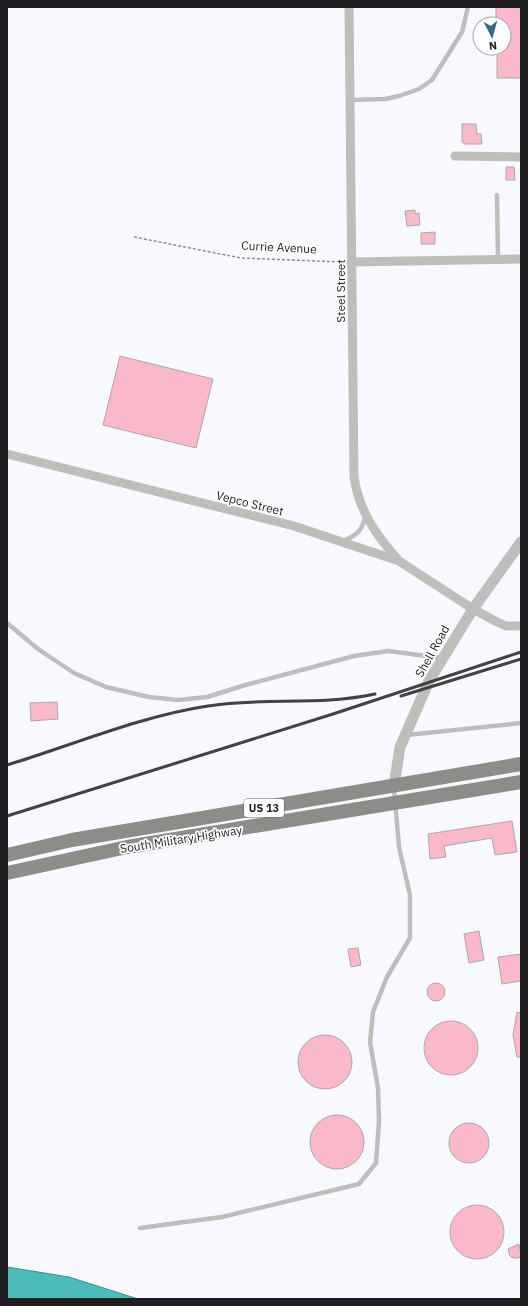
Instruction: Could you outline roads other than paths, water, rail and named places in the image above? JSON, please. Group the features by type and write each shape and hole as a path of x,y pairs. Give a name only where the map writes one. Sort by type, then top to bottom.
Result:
{"main road":[{"name":"South Military Highway","path":"7,855 72,840 521,764"},
{"name":"South Military Highway","path":"7,873 127,847 396,804 521,782"}],"street":[{"name":"Steel Street","path":"349,7 353,455 356,492 365,516 383,543 399,561"},
{"path":"454,156 521,157"},
{"path":"352,262 521,259"},
{"name":"Vepco Street","path":"7,454 294,526 343,541 399,561 473,609 506,626 521,626"},
{"name":"Shell Road","path":"394,786 400,747 430,680 473,609 521,542"}],"lane":[{"path":"349,100 385,99 399,96 419,89 432,80 462,32 468,7"},
{"path":"497,195 498,260"},
{"path":"343,541 350,538 363,527 365,516"},
{"path":"7,623 38,649 74,673 106,687 149,697 178,700 207,697 354,656 388,652 443,658"},
{"path":"406,735 521,723"},
{"path":"140,1228 222,1217 359,1184 376,1163 379,1121 378,1088 370,1042 373,1012 387,977 410,938 410,895 399,847 394,786"}],"water":[{"path":"7,1267 69,1277 138,1299 7,1299"}],"railway":[{"path":"7,816 333,714 521,652"},
{"path":"401,696 521,659"},
{"path":"7,765 132,724 208,706 229,703 333,700 375,694"}]}
